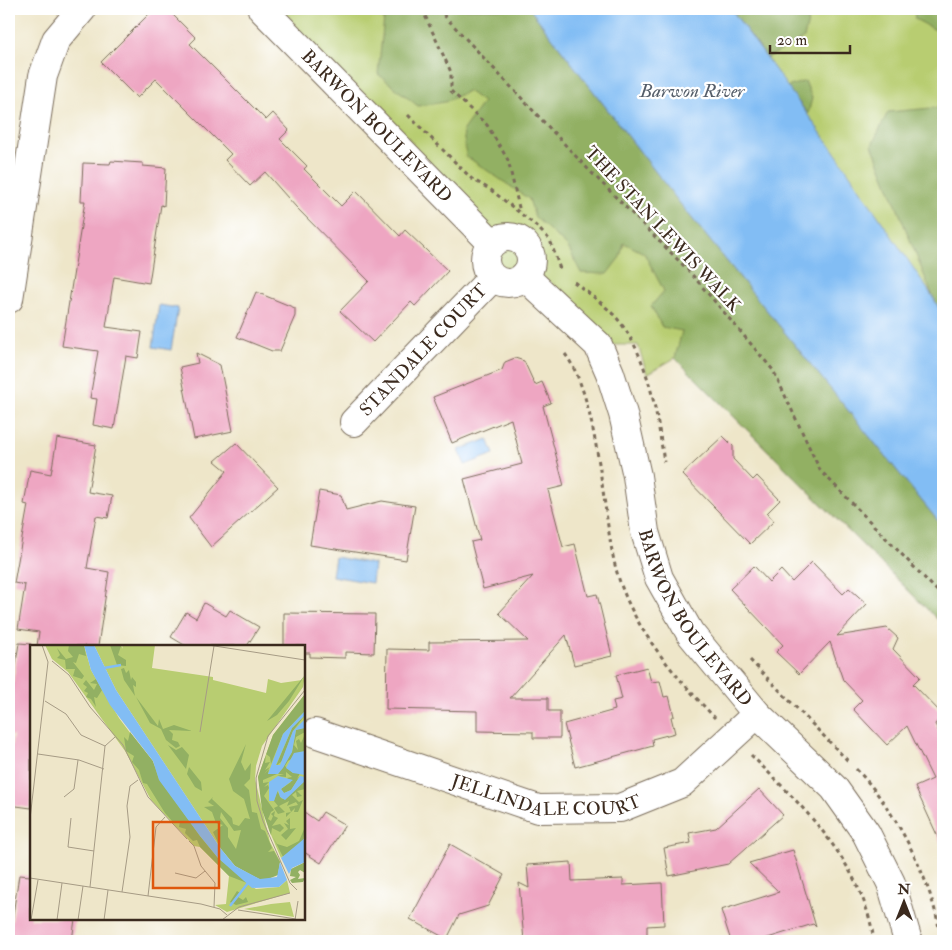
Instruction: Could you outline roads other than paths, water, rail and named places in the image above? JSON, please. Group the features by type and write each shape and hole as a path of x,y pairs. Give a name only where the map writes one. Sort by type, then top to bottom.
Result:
{"street":[{"path":"9,299 43,76 56,40 82,9"},
{"name":"BARWON BOULEVARD","path":"262,9 492,243"},
{"path":"514,237 527,247 531,262 524,276 512,283 505,283 492,278 487,272 484,256 492,243 498,238 514,237"},
{"name":"BARWON BOULEVARD","path":"524,276 598,345 623,414 637,476 645,532 659,578 690,632 757,714 834,788 866,833 891,883 908,941"},
{"name":"STANDALE COURT","path":"354,422 492,278"},
{"name":"JELLINDALE COURT","path":"315,733 538,809 620,808 682,783 757,714"}],"water":[{"name":"Barwon River","path":"530,9 731,9 834,151 933,297 943,316 943,527 682,206"},
{"path":"159,305 178,308 171,350 153,347"},
{"path":"488,439 494,454 465,465 459,450"},
{"path":"335,557 374,564 372,583 332,576"}]}
